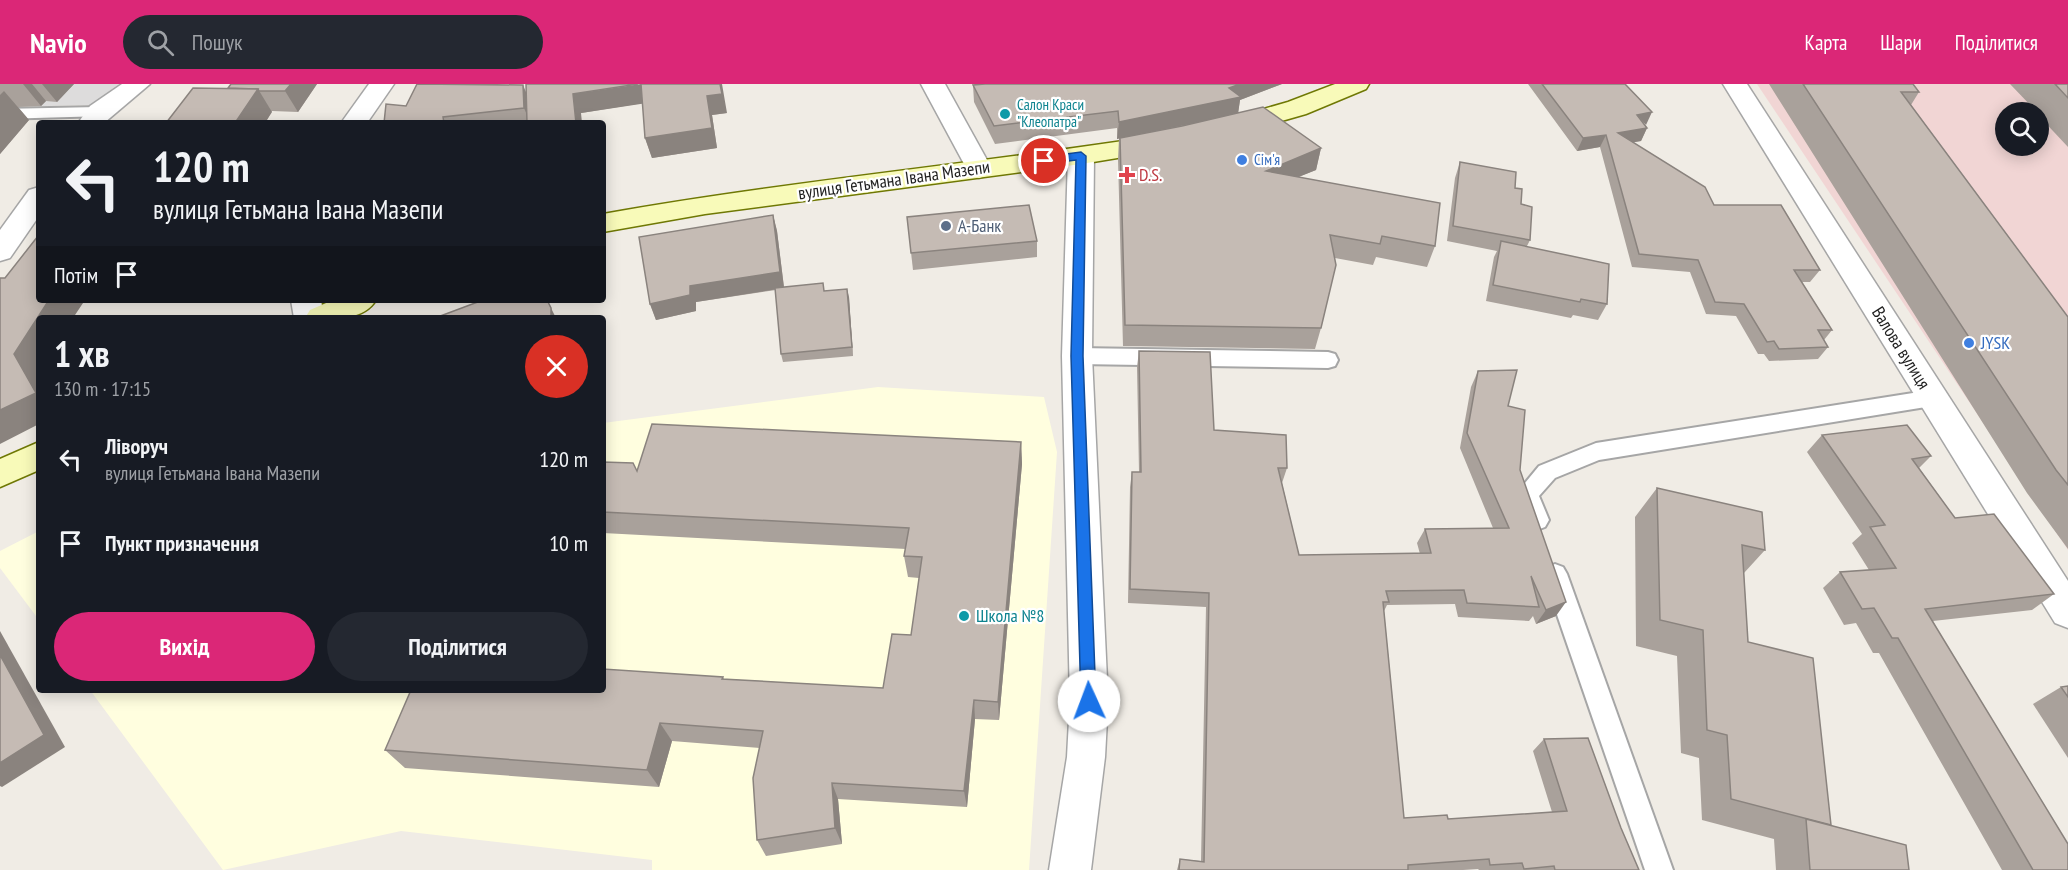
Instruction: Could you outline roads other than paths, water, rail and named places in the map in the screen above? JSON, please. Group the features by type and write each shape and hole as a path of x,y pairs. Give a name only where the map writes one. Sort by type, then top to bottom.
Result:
{"main road":[{"path":"1212,133 1297,108 1357,84"},
{"name":"вулиця Гетьмана Івана Мазепи","path":"606,222 705,205 1081,156 1185,139"},
{"path":"327,315 354,303"},
{"path":"0,474 36,456"}],"street":[{"path":"95,118 138,84"},
{"path":"356,120 382,84"},
{"path":"933,84 979,169"},
{"name":"Валова вулиця","path":"1735,84 2068,612"},
{"path":"1070,870 1086,757 1089,701 1077,356 1081,156"},
{"path":"0,251 36,200"}],"lane":[{"path":"0,114 95,118"},
{"path":"1077,356 1328,360"},
{"path":"1659,870 1527,494 1547,472 1596,452 1932,398"}],"place":[{"name":"Салон Краси \"Клеопатра\"","path":"1005,114"},
{"name":"Сім'я","path":"1242,160"},
{"name":"D.S.","path":"1127,175"},
{"name":"А-Банк","path":"946,226"},
{"name":"JYSK","path":"1969,343"},
{"name":"Школа №8","path":"964,616"}]}
